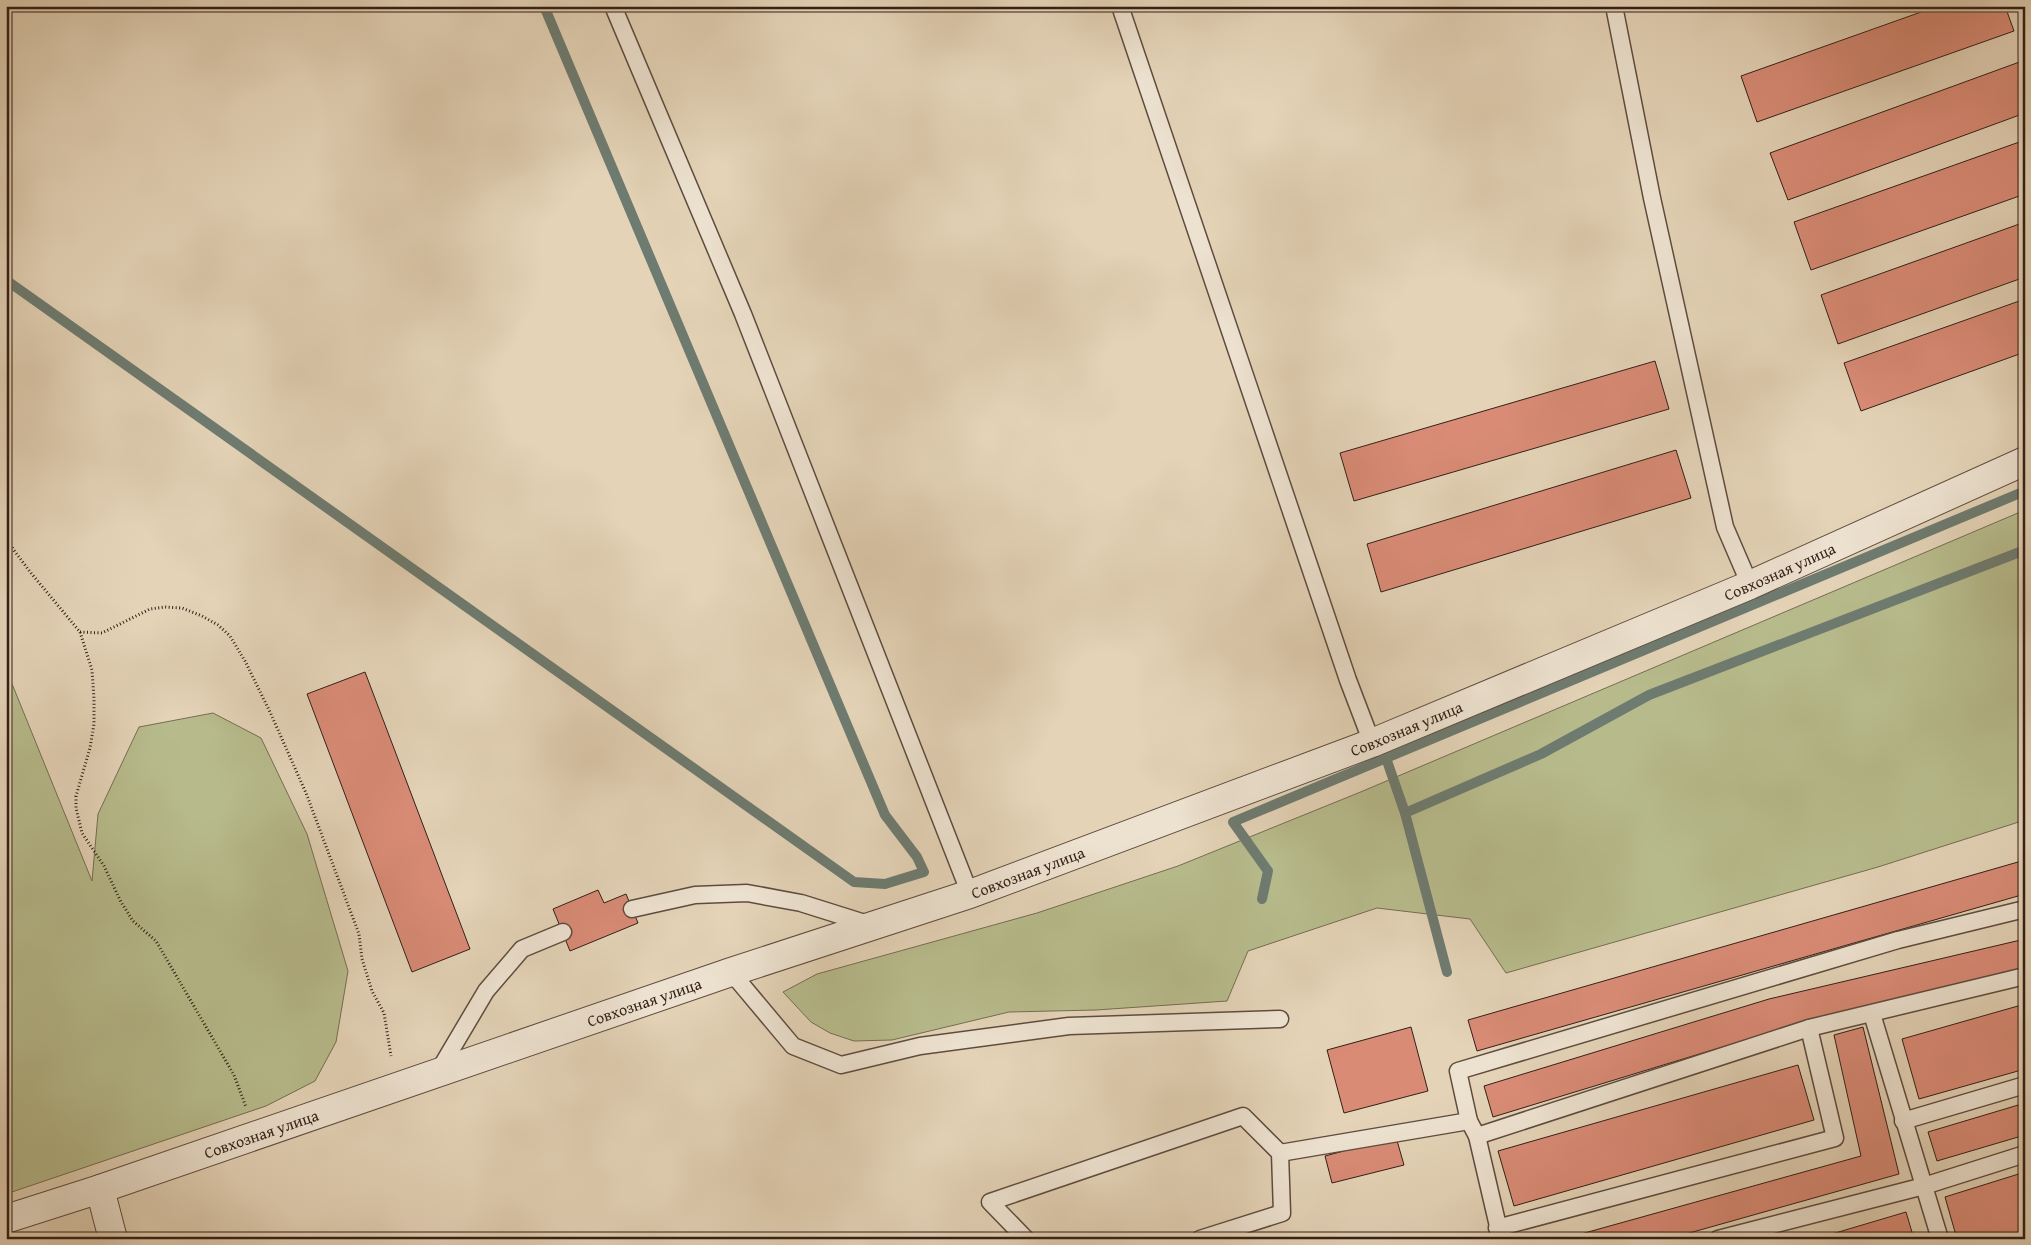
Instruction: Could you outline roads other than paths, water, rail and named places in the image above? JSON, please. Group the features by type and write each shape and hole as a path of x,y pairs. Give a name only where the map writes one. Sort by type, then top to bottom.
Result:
{"street":[{"name":"Совхозная улица","path":"6,1219 100,1189 732,972 970,894 1372,743 1750,585 2025,461"},
{"path":"100,1189 113,1239"}],"lane":[{"path":"613,6 742,314 970,894"},
{"path":"1120,6 1348,680 1372,743"},
{"path":"1614,6 1652,198 1725,527 1750,585"},
{"path":"632,909 695,895 748,892 801,903 872,926"},
{"path":"1809,1028 1835,1138 1499,1233 1477,1136 1469,1121 1458,1071 1898,940 2025,909"},
{"path":"438,1072 486,991 522,949 563,932"},
{"path":"732,972 793,1046 842,1065 920,1046 1069,1026 1280,1019"},
{"path":"1477,1136 1809,1028 2025,976"},
{"path":"1872,1014 1940,1239"},
{"path":"1903,1121 2025,1085"},
{"path":"1026,1239 990,1202 1244,1116 1280,1153 1282,1213 1200,1239"},
{"path":"1280,1153 1469,1121"},
{"path":"1718,1239 1924,1186 2025,1154"}],"waterway":[{"path":"6,280 854,882 885,884 924,872 917,857 885,815 544,6"},
{"path":"1262,899 1268,871 1233,822 2025,491"},
{"path":"1405,813 1541,754 1649,695 2025,550"},
{"path":"1386,758 1405,813 1447,972"}]}
